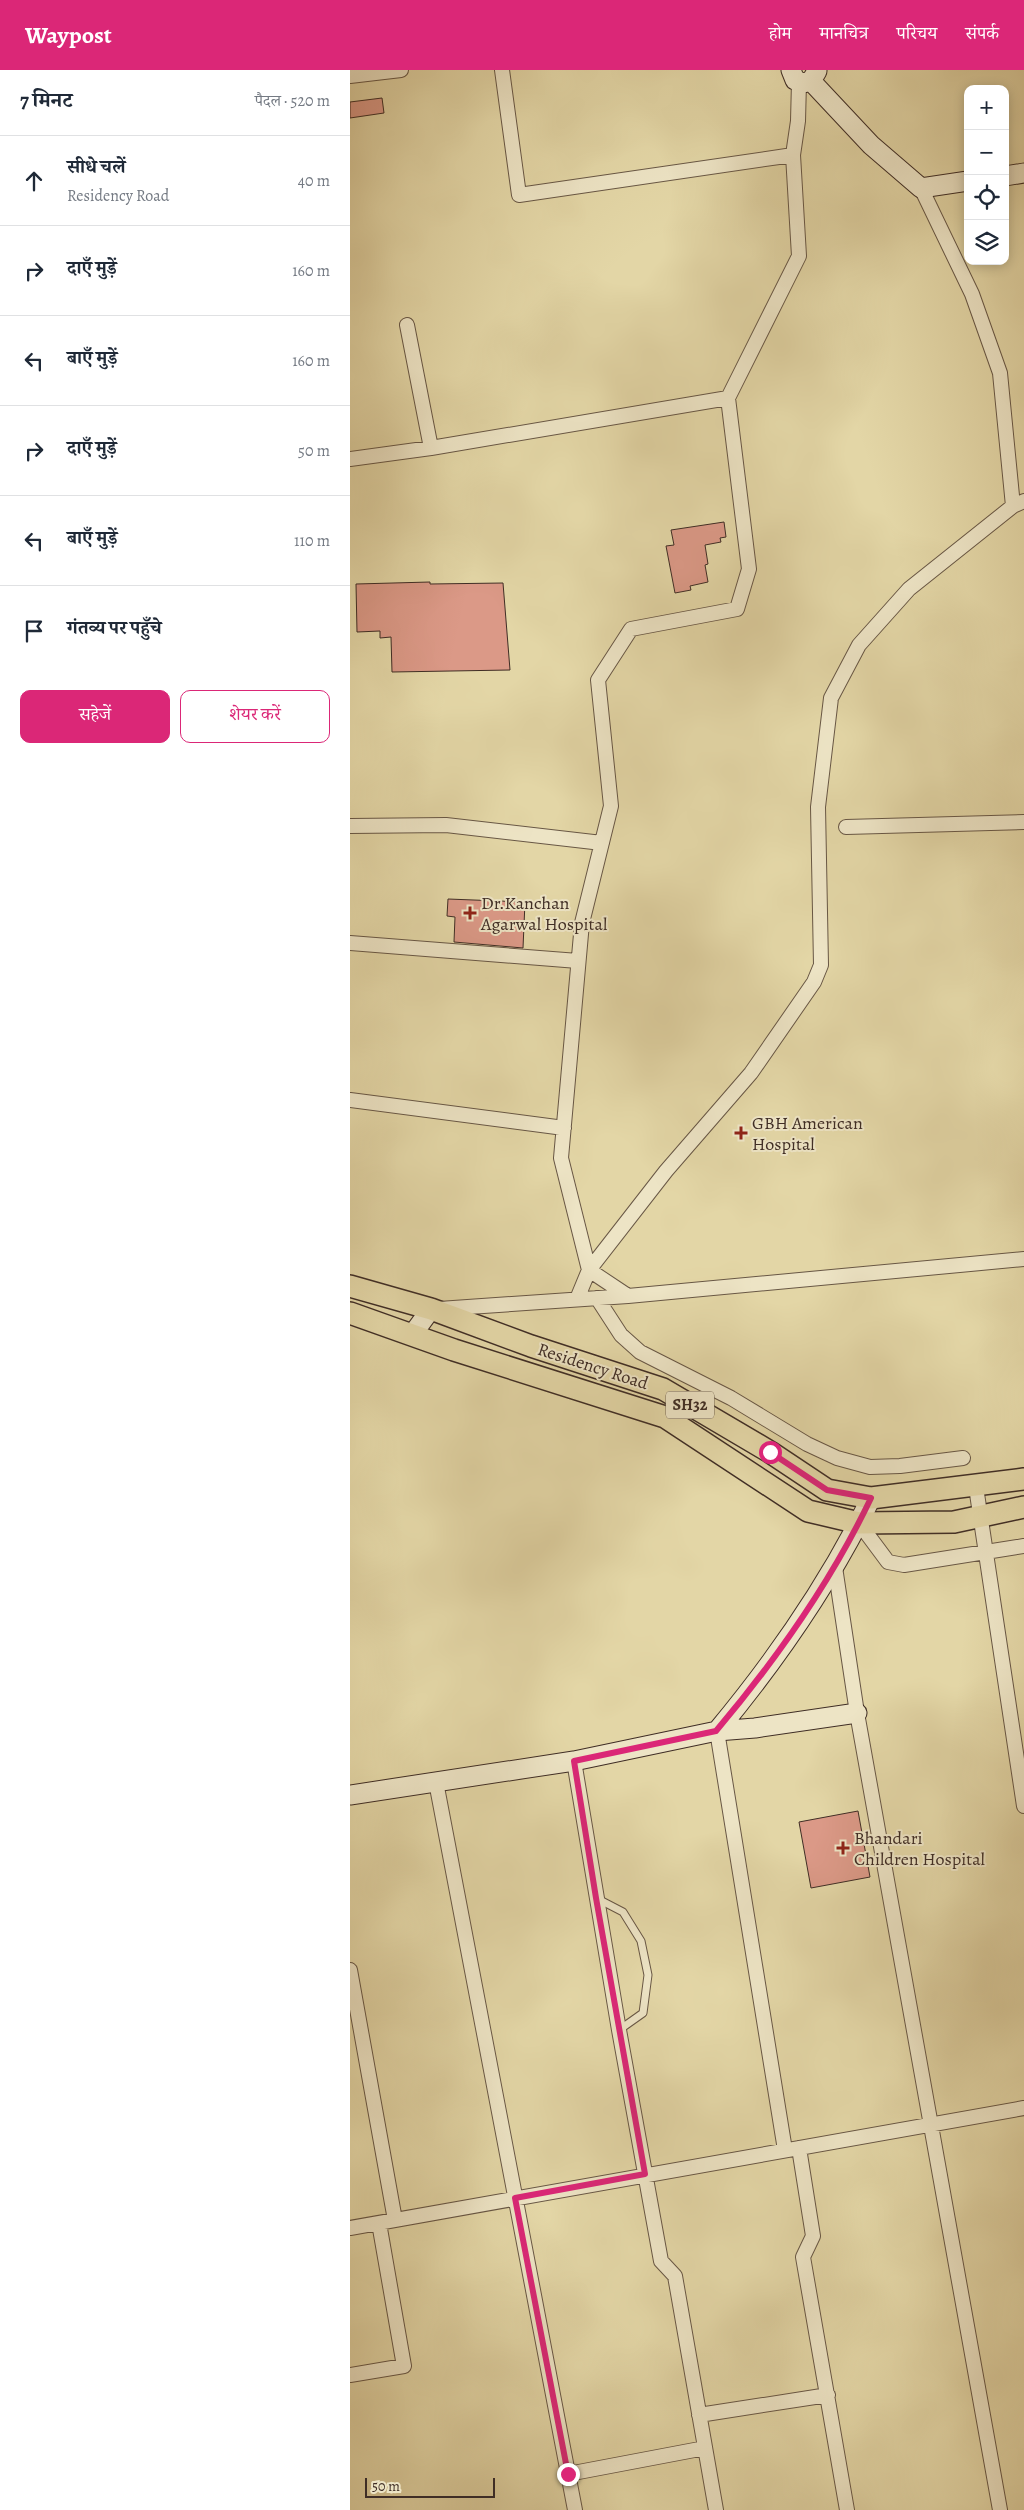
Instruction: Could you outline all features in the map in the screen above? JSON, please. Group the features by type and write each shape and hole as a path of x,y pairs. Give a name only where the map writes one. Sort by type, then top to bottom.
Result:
{"main road":[{"name":"Residency Road","path":"350,1286 431,1309 531,1346 663,1389 770,1452 827,1490 871,1498 976,1487 1024,1479"},
{"path":"350,1314 665,1417 808,1511 859,1523 954,1522 1024,1507"}],"street":[{"path":"350,76 401,70"},
{"path":"502,70 519,194 793,155"},
{"path":"628,1296 589,1270 561,1158 582,924 611,806 598,680 631,629 737,610 750,569 728,398 799,256 793,155 804,76"},
{"path":"577,1299 589,1270 666,1172 751,1074 814,982 822,965 819,797 831,698 859,645 909,589 1019,504 1000,372 972,294 921,188 871,145 804,76"},
{"path":"1009,175 1024,173"},
{"path":"921,188 964,183"},
{"path":"407,325 431,448"},
{"path":"350,459 431,448 728,398"},
{"path":"846,827 1024,822"},
{"path":"350,826 446,825 602,843"},
{"path":"350,943 578,961"},
{"path":"350,1100 564,1128"},
{"path":"412,1335 431,1309 628,1296 1024,1259"},
{"path":"597,1298 621,1335 640,1352 731,1398 807,1444 836,1458 870,1467 900,1466 963,1458"},
{"path":"976,1487 1024,1806"},
{"path":"785,2150 716,1731 776,1654 834,1566 871,1498"},
{"path":"859,1523 888,1562 904,1565 1024,1546"},
{"path":"834,1566 856,1713 932,2123 1000,2510"},
{"path":"350,1795 574,1761 716,1731 755,1728 856,1713"},
{"path":"574,1761 596,1898 661,2261 675,2276 716,2510"},
{"path":"436,1782 575,2510"},
{"path":"350,1970 394,2220"},
{"path":"350,2228 1024,2108"},
{"path":"799,2148 813,2236 803,2257 848,2510"},
{"path":"350,2375 404,2366 379,2222"},
{"path":"699,2415 828,2395"},
{"path":"568,2474 705,2448"}],"lane":[{"path":"596,1898 622,1912 641,1941 648,1975 643,2013 619,2030"}],"building":[{"path":"382,98 384,113 350,118 350,102"},
{"path":"724,522 726,537 720,538 721,542 705,545 708,564 705,565 708,582 690,586 691,590 675,593 666,546 674,545 671,530"},
{"path":"430,582 430,584 503,583 510,670 392,672 391,637 380,638 380,631 357,632 356,584"},
{"path":"448,899 525,902 523,948 454,942 455,917 447,916"},
{"path":"858,1811 870,1877 811,1888 799,1822"}],"place":[{"name":"Dr.Kanchan Agarwal Hospital","path":"470,913"},
{"name":"GBH American Hospital","path":"741,1133"},
{"name":"Bhandari Children Hospital","path":"843,1848"}],"route":[{"path":"568,2474 515,2198 645,2174 596,1898 574,1761 716,1731 744,1698 776,1654 834,1566 871,1498 827,1490 770,1452"}]}
